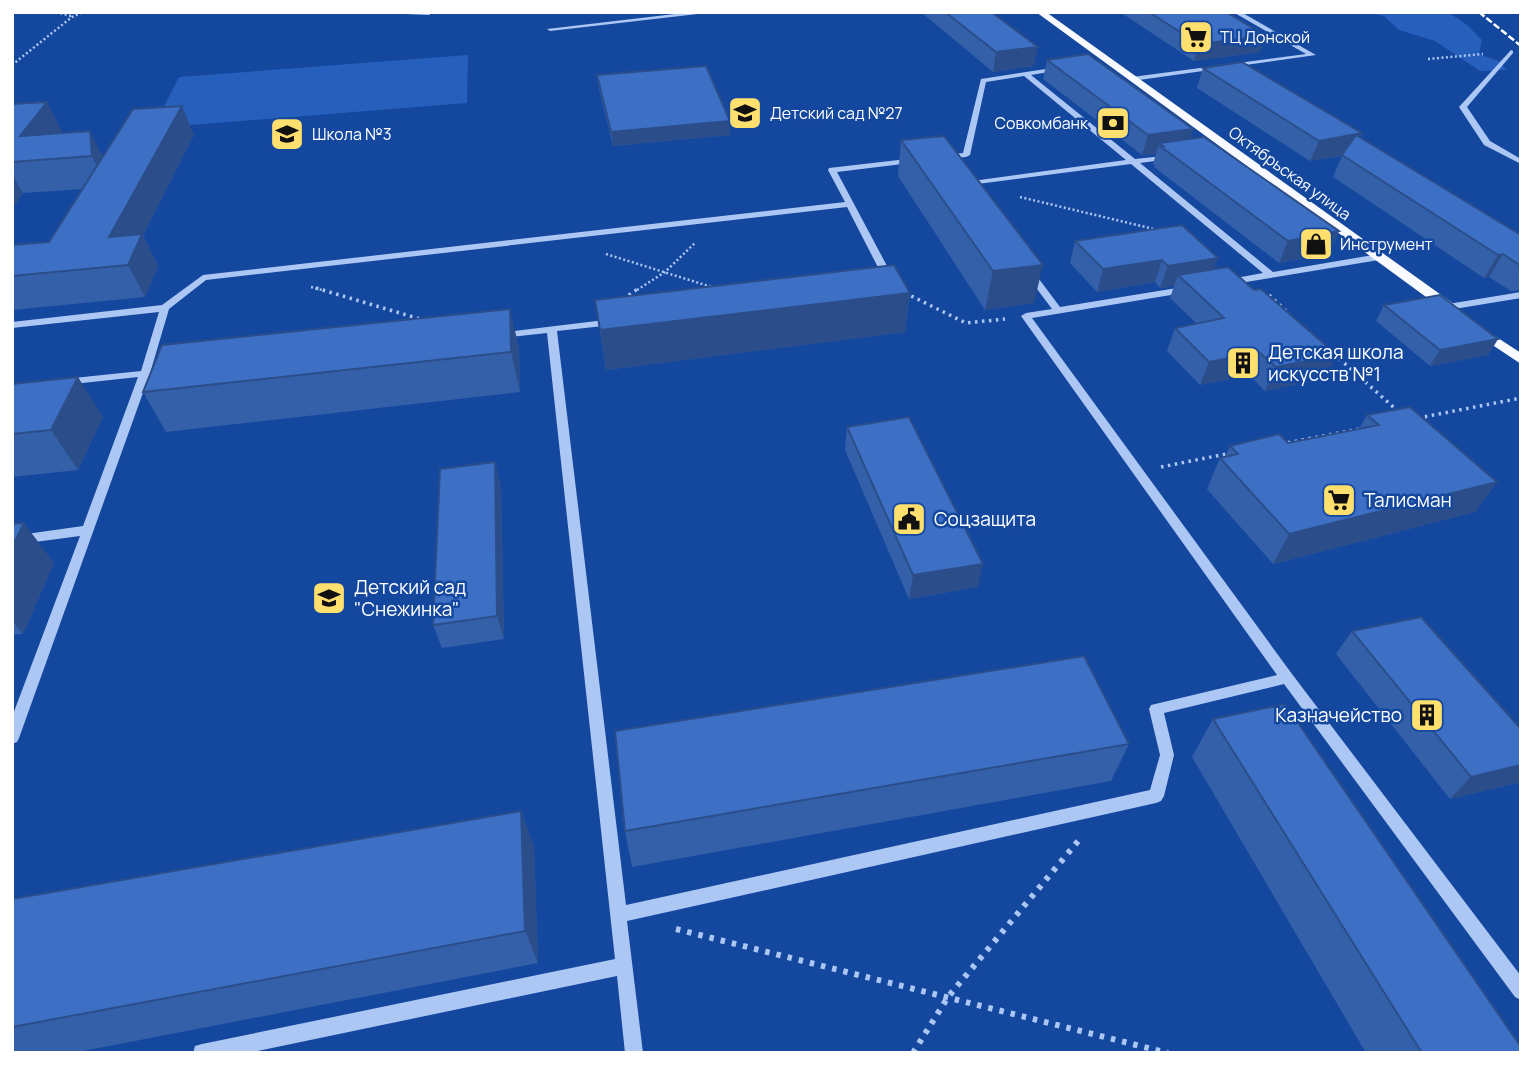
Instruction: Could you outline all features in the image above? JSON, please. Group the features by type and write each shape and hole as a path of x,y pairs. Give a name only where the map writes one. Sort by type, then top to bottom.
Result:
{"main road":[{"name":"Октябрьская улица","path":"1040,12 1521,360"}],"lane":[{"path":"361,12 429,13"},
{"path":"550,29 712,12"},
{"path":"1132,79 1312,55 1236,12"},
{"path":"1511,52 1463,107 1487,143 1521,162"},
{"path":"1094,64 1108,62"},
{"path":"881,289 894,288 832,170 965,155 983,80 1067,68"},
{"path":"1026,74 1271,275"},
{"path":"1216,151 1229,149"},
{"path":"965,184 1175,156"},
{"path":"944,157 951,166"},
{"path":"958,175 973,195"},
{"path":"12,326 164,308 203,278 850,204"},
{"path":"1379,257 1027,316 1287,678 1521,991"},
{"path":"1027,269 1058,311"},
{"path":"1459,315 1521,295"},
{"path":"12,738 145,373 164,308"},
{"path":"492,336 619,321"},
{"path":"552,329 634,1053"},
{"path":"52,383 172,370"},
{"path":"12,541 88,530"},
{"path":"618,915 1156,796 1167,755 1156,709 1287,678"},
{"path":"202,1053 625,966"}],"path":[{"path":"56,12 72,17"},
{"path":"12,65 72,17 83,12"},
{"path":"1428,59 1511,52"},
{"path":"1017,197 1161,231"},
{"path":"622,299 665,272 719,219"},
{"path":"604,253 715,288"},
{"path":"260,272 428,322"},
{"path":"1250,278 1289,314"},
{"path":"894,288 966,323 1027,316"},
{"path":"1329,349 1408,420 1521,398"},
{"path":"1273,445 1367,427"},
{"path":"1138,471 1232,453"},
{"path":"913,1053 948,997 1106,807"},
{"path":"671,928 1168,1053"}],"shaded area":[{"path":"1362,12 1448,12 1482,40 1479,54 1501,62 1506,70 1480,71 1435,41 1399,30 1384,16"},
{"path":"468,55 467,103 153,128 179,77"}],"building":[{"path":"945,12 991,12 1038,47 996,52"},
{"path":"1149,12 1226,12 1266,36 1199,44"},
{"path":"1088,54 1193,129 1148,135 1047,60"},
{"path":"1242,62 1362,133 1319,141 1203,68"},
{"path":"706,66 730,121 611,132 597,75"},
{"path":"47,102 20,136 90,131 92,156 12,162 12,104"},
{"path":"182,106 109,237 142,234 128,265 12,276 12,245 49,242 133,109"},
{"path":"1356,135 1521,235 1521,266 1503,254 1498,255 1342,155"},
{"path":"944,136 1043,265 993,271 901,140"},
{"path":"1204,137 1339,231 1288,241 1159,143"},
{"path":"1182,225 1218,258 1168,266 1162,260 1103,269 1075,241"},
{"path":"894,265 910,293 600,330 595,300"},
{"path":"1228,267 1254,290 1261,289 1337,355 1276,367 1259,352 1209,362 1175,328 1224,318 1178,275"},
{"path":"1440,295 1498,339 1440,350 1384,305"},
{"path":"510,309 511,352 143,392 162,345"},
{"path":"78,377 51,430 12,434 12,384"},
{"path":"1410,407 1497,482 1289,534 1220,458 1238,454 1230,446 1279,434 1288,443 1379,425 1367,415"},
{"name":"Соцзащита","path":"909,417 983,564 913,575 847,427"},
{"path":"495,462 497,616 433,625 440,469"},
{"path":"24,523 12,547 12,524"},
{"path":"1421,617 1521,729 1521,765 1471,777 1352,631"},
{"path":"1084,656 1129,744 625,831 615,731"},
{"path":"1285,704 1521,1047 1521,1053 1422,1053 1213,719"},
{"path":"521,811 525,931 12,1027 12,899"}],"railway":[{"path":"1479,12 1521,46"}],"place":[{"name":"ТЦ Донской","path":"1196,37"},
{"name":"Детский сад №27","path":"745,113"},
{"name":"Совкомбанк","path":"1113,123"},
{"name":"Школа №3","path":"287,134"},
{"name":"Инструмент","path":"1316,244"},
{"name":"Детская школа искусств №1","path":"1243,363"},
{"name":"Талисман","path":"1339,500"},
{"name":"Соцзащита","path":"909,519"},
{"name":"Детский сад \"Снежинка\"","path":"329,598"},
{"name":"Казначейство","path":"1427,715"}]}
